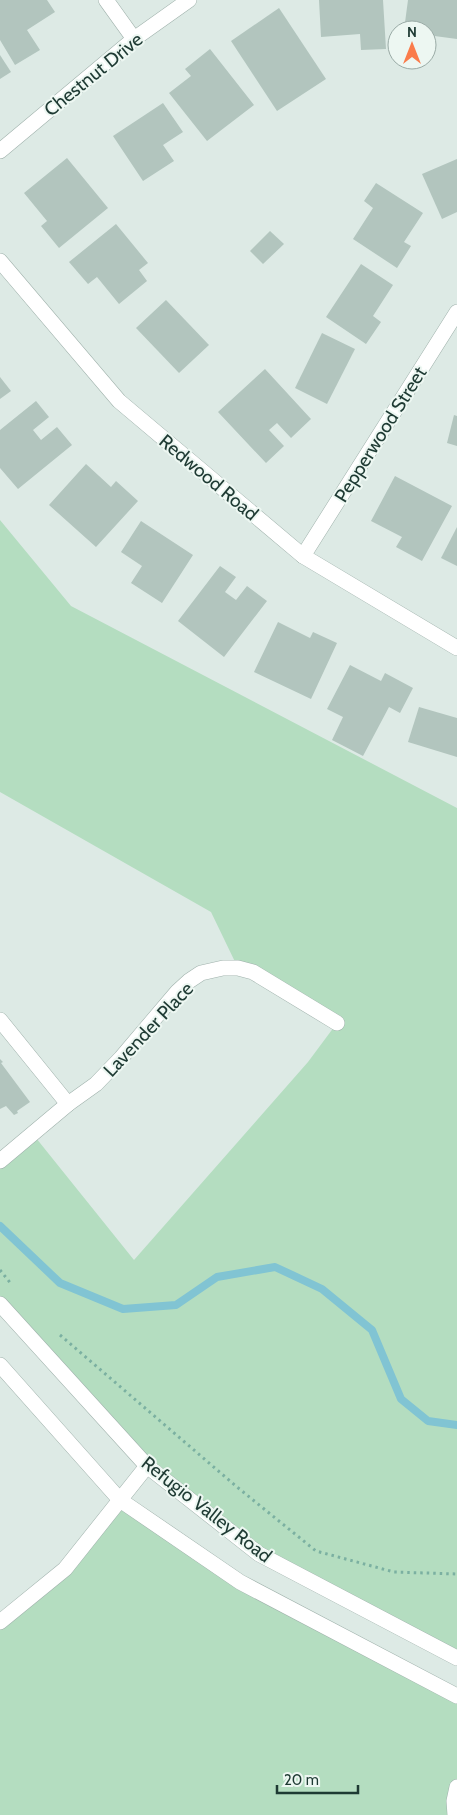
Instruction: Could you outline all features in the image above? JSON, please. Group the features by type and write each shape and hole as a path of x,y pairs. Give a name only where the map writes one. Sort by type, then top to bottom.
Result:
{"street":[{"path":"106,0 134,39"},
{"name":"Chestnut Drive","path":"0,151 134,39 189,0"},
{"name":"Redwood Road","path":"0,261 119,401 303,556 457,648"},
{"name":"Pepperwood Street","path":"303,556 457,312"},
{"name":"Lavender Place","path":"0,1160 68,1104 96,1084 121,1058 177,992 201,973 223,968 238,968 253,972 337,1023"},
{"path":"0,1020 68,1104"},
{"name":"Refugio Valley Road","path":"0,1304 147,1466 260,1554 457,1658"},
{"name":"Refugio Valley Road","path":"0,1365 120,1500 240,1582 457,1696"},
{"path":"0,1622 65,1569 147,1466"},
{"path":"455,1815 454,1801 457,1787"}],"path":[{"path":"0,1270 12,1286"},
{"path":"54,1329 68,1343 316,1551 394,1572 457,1574"}],"green space":[{"path":"0,520 71,606 457,808 457,1658 259,1554 147,1466 0,1304 0,1161 32,1133 134,1260 308,1062 337,1023 238,968 211,912 0,792"},
{"path":"120,1500 240,1582 457,1696 457,1787 455,1815 0,1815 0,1622 65,1569"}],"building":[{"path":"0,0 47,0 55,12 27,30 40,50 15,65 0,40"},
{"path":"319,0 383,0 386,49 361,50 360,34 321,37"},
{"path":"408,0 457,0 457,39 437,36 437,20 405,20"},
{"path":"279,8 326,79 277,111 231,41"},
{"path":"210,49 254,105 207,141 169,93 191,76 185,69"},
{"path":"0,55 11,72 0,79"},
{"path":"163,103 183,132 163,145 174,161 143,181 113,136"},
{"path":"67,158 108,208 59,248 41,226 47,221 24,193"},
{"path":"457,159 457,212 442,219 422,174"},
{"path":"376,183 423,213 404,242 411,246 397,268 353,239 373,208 364,201"},
{"path":"116,224 148,263 139,270 147,281 119,304 97,277 88,284 69,262"},
{"path":"270,231 284,244 263,264 250,251"},
{"path":"361,264 393,285 373,316 381,322 366,344 326,317"},
{"path":"166,300 209,345 179,373 136,328"},
{"path":"322,333 355,349 327,404 295,388"},
{"path":"265,369 311,419 291,438 277,423 269,430 284,446 266,463 218,412"},
{"path":"0,377 11,391 0,399"},
{"path":"36,401 49,417 33,430 41,440 57,427 72,445 18,489 0,468 0,430"},
{"path":"454,415 457,416 457,446 447,443"},
{"path":"86,464 111,487 116,481 138,501 96,547 49,505"},
{"path":"395,476 452,506 422,561 396,547 402,537 371,521"},
{"path":"141,521 193,555 162,603 131,583 142,566 121,552"},
{"path":"457,527 457,566 441,558"},
{"path":"220,566 236,577 225,592 236,600 247,586 267,601 224,657 178,621"},
{"path":"278,622 310,638 313,632 337,643 311,699 254,672"},
{"path":"350,665 381,681 385,673 413,688 400,713 389,707 363,756 332,740 343,717 327,709"},
{"path":"419,707 457,718 457,757 408,742"},
{"path":"0,1059 30,1102 14,1115 6,1106 0,1109"}],"waterway":[{"path":"0,1226 60,1283 123,1309 176,1305 217,1277 275,1267 322,1289 372,1330 401,1399 428,1421 457,1425"}]}
